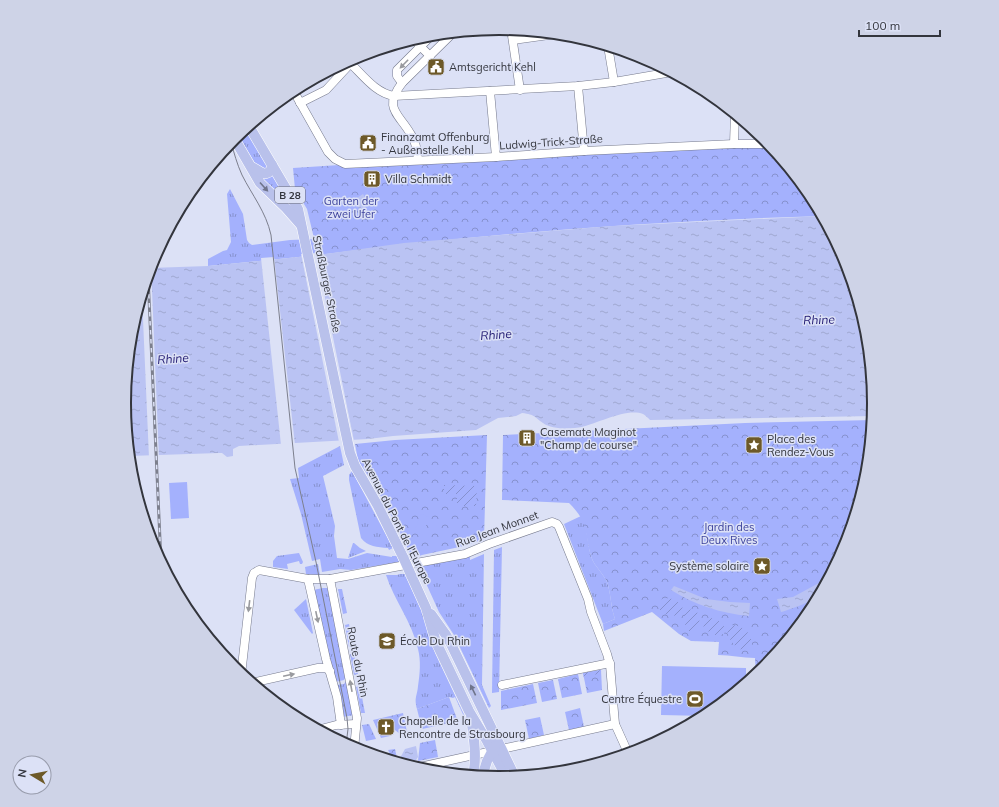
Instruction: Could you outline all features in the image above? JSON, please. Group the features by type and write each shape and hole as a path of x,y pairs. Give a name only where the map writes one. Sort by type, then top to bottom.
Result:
{"main road":[{"name":"Straßburger Straße","path":"252,131 298,209 348,445"},
{"name":"Straßburger Straße","path":"238,144 260,183 302,226"},
{"path":"250,166 265,174 271,170 272,165"},
{"name":"Avenue du Pont de l'Europe","path":"348,445 355,466 378,506 404,559 426,608 436,642 470,711"},
{"name":"Avenue du Pont de l'Europe","path":"426,608 446,635 497,747"},
{"path":"470,711 497,747 512,772"},
{"path":"470,711 476,755 474,771"},
{"path":"497,747 498,761 503,772"},
{"path":"484,771 487,761 497,747"},
{"path":"487,771 498,761"}],"street":[{"path":"513,36 520,90"},
{"path":"514,40 535,37"},
{"path":"418,160 414,139 394,111 394,96 395,92 402,83 447,39"},
{"path":"402,83 397,76 397,70 424,43"},
{"path":"418,45 430,56"},
{"path":"609,52 614,82"},
{"path":"353,66 376,89 385,94 394,96 578,86 614,82 663,74"},
{"path":"297,96 300,102 326,90 342,71"},
{"path":"578,86 584,151"},
{"path":"490,91 496,157"},
{"name":"Ludwig-Trick-Straße","path":"300,102 324,146 335,160 344,164 496,157 584,151 761,144"},
{"path":"734,119 734,144"},
{"name":"Rue Jean Monnet","path":"240,665 252,578 254,573 259,570 308,578 330,579 458,556 544,523 555,522 559,527 588,599 610,663 614,724"},
{"path":"308,578 326,659 338,701 341,725"},
{"name":"Route du Rhin","path":"330,579 355,708 356,724 355,742"},
{"path":"502,686 610,663"},
{"path":"258,682 318,668 326,668 330,671"},
{"path":"325,728 356,724"},
{"path":"429,765 476,755 497,747 614,724 626,749"}],"green space":[{"path":"250,132 269,164 267,171 258,168 241,141"},
{"name":"Garten der zwei Ufer","path":"761,144 792,179 817,216 696,221 570,229 444,240 318,255 307,209 295,189 293,168 448,158"},
{"path":"273,173 293,208 261,177"},
{"path":"230,189 243,214 247,240 249,243 252,245 290,240 315,239 318,255 208,266 208,259 227,250 231,242 227,194"},
{"name":"Jardin des Deux Rives","path":"867,420 865,452 861,475 840,545 819,588 806,608 777,646 756,668 755,658 718,655 719,642 691,641 679,634 652,612 604,631 603,624 615,619 609,589 607,581 592,560 585,528 580,516 569,503 502,500 503,435 745,423"},
{"path":"487,435 484,539 464,546 412,557 385,503 358,460 355,444 395,440"},
{"path":"340,446 344,465 323,476 335,526 334,536 337,558 348,559 367,553 392,557 397,556 399,562 351,570 340,569 322,572 320,559 312,561 301,514 290,479 299,478 298,468"},
{"path":"352,471 393,548 389,550 388,548 370,545 361,538 349,480 349,475"},
{"path":"187,482 189,518 171,519 169,483"},
{"path":"444,485 477,486 476,506 457,506 457,494 444,494"},
{"path":"421,514 429,517 423,535 414,532"},
{"path":"581,516 585,525 592,560 607,581 609,589 615,619 603,624 564,524"},
{"path":"353,543 366,551 348,558"},
{"path":"502,547 499,692 492,693 494,550"},
{"path":"299,553 303,562 302,564 300,564 299,561 287,564 288,569 273,567 273,561 277,556"},
{"path":"484,554 482,685 491,706 489,708 454,635 439,612 420,570 423,571 423,566 470,555 470,560"},
{"path":"318,564 320,575 306,574 305,567"},
{"path":"405,574 428,625 435,653 468,723 455,697 449,697 417,709 416,699 420,667 418,649 412,630 386,575"},
{"path":"329,588 347,675 344,680 335,682 313,590"},
{"path":"338,589 342,589 347,613 343,614"},
{"path":"665,598 673,599 682,605 681,612 679,614 673,616 662,613 659,603"},
{"path":"306,599 313,633 312,634 294,610"},
{"path":"689,609 697,612 699,616 699,629 695,632 689,631 684,620 686,611"},
{"path":"711,618 722,624 725,630 724,634 715,635 704,629 704,620"},
{"path":"349,624 353,646 349,647 345,625"},
{"path":"733,625 741,627 747,631 751,637 752,645 749,650 741,650 737,648 729,638 727,630"},
{"path":"350,654 354,654 358,674 354,675"},
{"name":"Centre Équestre","path":"662,666 746,668 746,677 742,681 724,696 695,716 661,715"},
{"path":"601,670 602,690 587,693 583,673"},
{"path":"601,670 601,674 584,678 583,673"},
{"path":"578,674 582,694 562,698 558,679"},
{"path":"348,678 355,715 342,717 336,685 344,684"},
{"path":"553,680 557,699 542,702 538,683"},
{"path":"533,684 537,703 501,710 501,691"},
{"path":"360,686 365,713 361,713 356,687"},
{"path":"449,697 457,719 450,723 422,729 417,709"},
{"path":"580,708 584,727 569,730 565,712"},
{"path":"403,713 407,732 400,734 381,719 377,725 390,736 381,738 373,720"},
{"path":"540,717 544,735 529,739 525,720"},
{"path":"369,724 376,739 366,741 362,725"},
{"path":"435,740 438,757 418,761 420,743"},
{"path":"395,749 397,757 390,755 388,750"}],"water":[{"path":"363,194 369,204 360,210 354,200"},
{"name":"Rhine","path":"817,216 840,262 855,308 865,355 867,416 650,420 643,414 629,413 621,414 582,427 557,428 543,423 532,415 522,413 516,416 498,418 476,430 368,439 239,446 233,449 233,456 227,457 222,453 135,456 131,404 134,355 144,308 157,268 208,266 318,255 404,243 612,226"},
{"path":"822,581 811,600 797,607 781,612 777,599 793,597"},
{"path":"674,586 706,599 750,603 749,616 708,608 671,590"},
{"path":"416,746 418,757 416,760 412,761 400,758 405,749"}],"pier":[{"path":"316,253 354,441 339,442 301,254"},
{"path":"274,257 295,445 281,445 261,258"},
{"path":"152,283 159,458 149,458 143,313"}],"tram line":[{"path":"233,149 240,171 266,219 271,235 295,468 316,562 347,718 347,739"}],"railway":[{"path":"149,292 160,548"}],"place":[{"name":"Amtsgericht Kehl","path":"436,67"},
{"name":"Finanzamt Offenburg - Außenstelle Kehl","path":"368,143"},
{"name":"Villa Schmidt","path":"372,179"},
{"name":"Casemate Maginot \"Champ de course\"","path":"527,438"},
{"name":"Place des Rendez-Vous","path":"754,445"},
{"name":"Système solaire","path":"762,566"},
{"name":"École Du Rhin","path":"387,641"},
{"name":"Centre Équestre","path":"695,699"},
{"name":"Chapelle de la Rencontre de Strasbourg","path":"386,727"}]}
